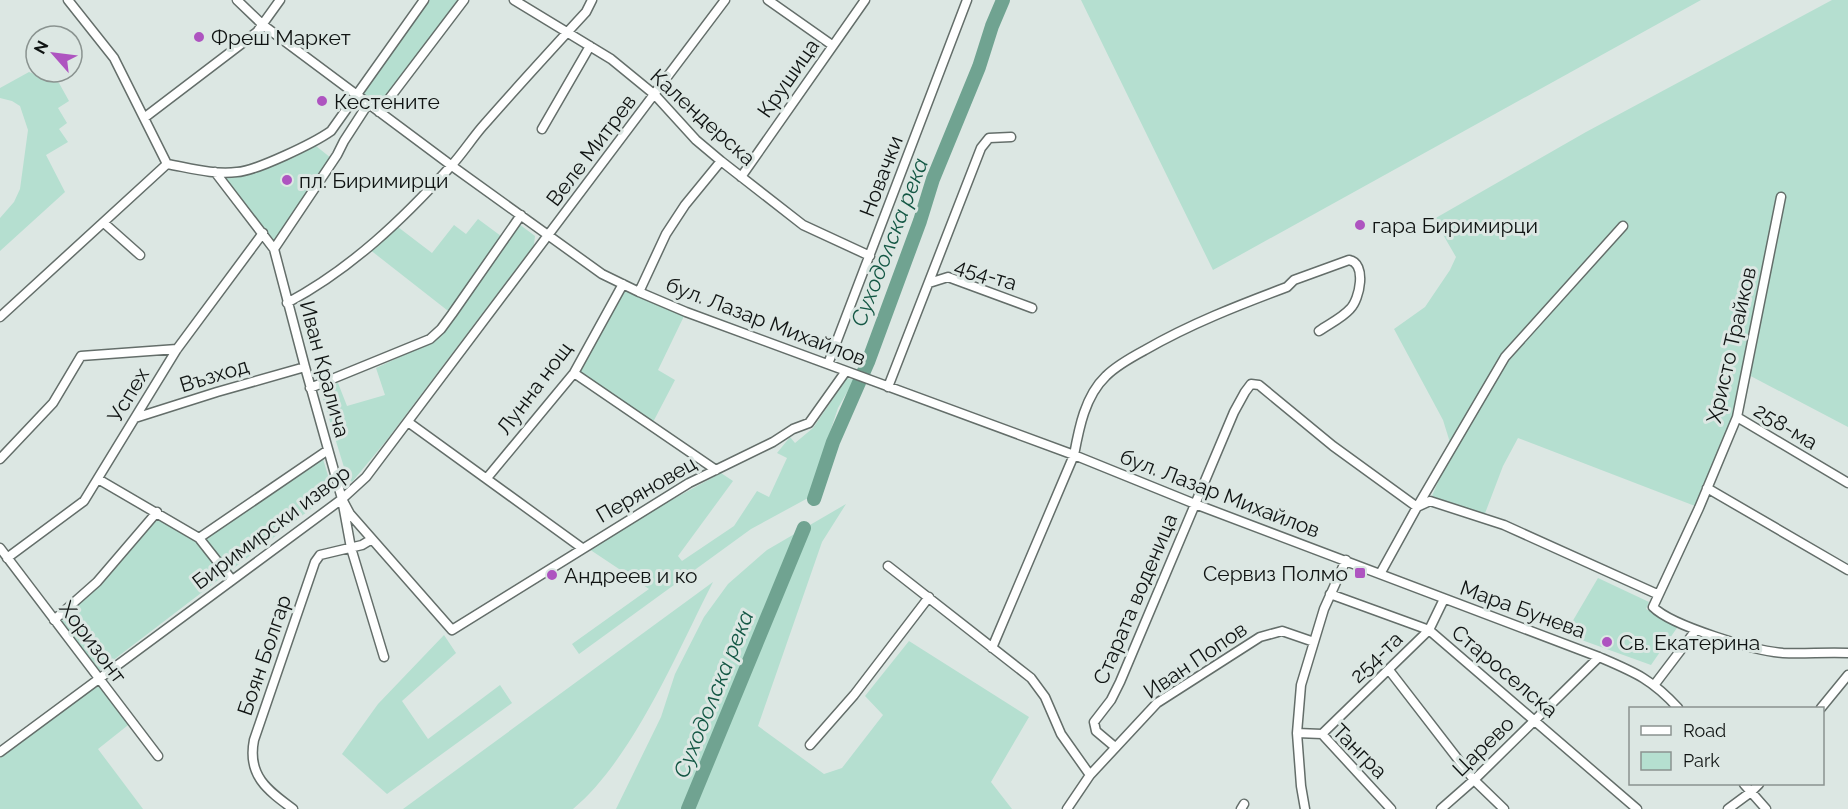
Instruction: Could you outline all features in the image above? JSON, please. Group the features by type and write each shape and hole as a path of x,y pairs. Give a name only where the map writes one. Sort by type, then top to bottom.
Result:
{"street":[{"path":"68,0 114,58 167,164"},
{"name":"бул. Лазар Михайлов","path":"237,0 263,25 368,104 602,274 686,312 1074,455 1195,504 1346,560"},
{"path":"144,118 193,82 263,25 280,0"},
{"path":"167,164 214,172 239,172 318,141 331,131 355,94 424,0"},
{"path":"379,112 464,0"},
{"name":"Календерска","path":"514,0 611,59 655,95 696,140 803,225 870,256"},
{"path":"287,303 308,292 369,249 452,166 482,128 585,12 592,0"},
{"name":"Веле Митрев","path":"549,235 725,0"},
{"path":"768,0 832,45"},
{"name":"Крушица","path":"741,177 865,0"},
{"name":"Новачки","path":"828,364 967,0"},
{"path":"542,129 590,46"},
{"path":"214,172 274,249 338,155 344,141 368,104"},
{"path":"331,131 344,141"},
{"path":"888,387 981,148 988,138 1011,137"},
{"path":"639,292 666,234 685,205 721,161"},
{"path":"0,317 167,164"},
{"name":"Христо Трайков","path":"1657,594 1699,508 1737,417 1781,197"},
{"path":"310,388 430,339 441,329 521,215"},
{"path":"104,223 140,255"},
{"path":"1380,574 1505,357 1623,226"},
{"name":"Успех","path":"7,558 84,501 177,349 263,233"},
{"name":"Биримирски извор","path":"0,752 342,498 366,477 549,235"},
{"name":"Иван Кралича","path":"274,249 304,367 342,498 351,548 384,657"},
{"path":"992,648 1074,455 1080,425 1093,393 1106,376 1130,358 1172,334 1287,286 1294,280 1349,260 1353,261 1360,270 1357,294 1351,308 1319,331"},
{"name":"454-та","path":"929,283 948,278 1032,308"},
{"name":"Лунна нощ","path":"487,478 573,373 623,284"},
{"path":"0,459 53,403 81,356 177,349"},
{"name":"Възход","path":"135,418 304,367"},
{"name":"Перяновец","path":"452,630 689,483 809,423 848,371"},
{"path":"573,373 716,470"},
{"name":"Старата воденица","path":"1115,747 1096,732 1094,722 1111,700 1120,682 1234,412 1251,384 1259,385 1333,446 1417,507"},
{"name":"258-ма","path":"1737,417 1848,483"},
{"path":"408,422 582,548"},
{"name":"Биримирски извор","path":"98,479 199,538 328,450"},
{"path":"1707,488 1848,570"},
{"name":"Иван Кралича","path":"342,498 350,514 452,630"},
{"path":"1417,507 1430,501 1504,525 1657,594 1653,603 1655,610 1719,639 1781,653 1848,652"},
{"path":"54,620 97,582 157,512"},
{"path":"199,538 232,580"},
{"name":"Боян Болгар","path":"293,809 266,789 251,755 254,740 315,562 320,555 362,545 372,539"},
{"name":"Хоризонт","path":"0,548 158,756"},
{"path":"1305,809 1297,733 1301,685 1330,594 1346,560"},
{"name":"Мара Бунева","path":"1346,560 1599,657 1655,684 1677,707"},
{"path":"888,566 1031,678 1045,697 1061,734 1090,775"},
{"name":"Староселска","path":"1330,594 1429,630 1637,809"},
{"path":"810,745 854,695 929,597"},
{"name":"254-та","path":"1322,734 1429,630 1444,599"},
{"path":"1655,684 1696,630"},
{"name":"Иван Попов","path":"1067,809 1090,775 1157,703 1260,637 1282,631 1314,642"},
{"name":"Царево","path":"1441,809 1474,780 1599,657"},
{"path":"1389,670 1474,780 1504,809"},
{"path":"1822,707 1848,675"},
{"name":"Тангра","path":"1297,733 1322,734 1391,809"},
{"path":"1746,785 1766,809"},
{"path":"1728,809 1757,785"}],"green space":[{"path":"424,0 464,0 379,112 355,95"},
{"path":"1081,0 1701,0 1213,270"},
{"path":"1832,0 1848,0 1848,427 1743,372 1733,417 1695,506 1518,438 1503,466 1484,516 1432,496 1452,449 1443,420 1394,329 1425,307 1456,257 1434,219 1586,132"},
{"path":"24,75 24,84 60,84 69,101 58,108 67,123 59,129 68,142 46,155 65,192 0,251 0,218 14,202 20,189 28,130 20,106 0,98 0,88"},
{"path":"316,146 331,158 273,243 221,175 241,176"},
{"path":"478,219 505,239 452,314 369,249 394,224 432,253 454,225 466,234"},
{"path":"519,224 535,236 534,245 386,441 352,482 347,477 323,399 329,397 326,387 338,383 347,406 385,395 376,368 432,342"},
{"path":"623,284 686,312 658,370 675,380 651,426 574,373"},
{"path":"847,378 854,380 838,408 808,498 751,529 579,654 572,644 649,589 589,549 653,510 721,473 733,481 678,556 682,561 734,526 757,491 769,497 787,458 777,453 790,437 795,443 813,428"},
{"path":"323,459 333,492 99,671 60,621 101,585 159,517 200,543"},
{"path":"846,504 822,542 758,726 824,774 842,768 883,715 865,696 909,641 1029,717 991,782 1012,809 616,809 661,717 675,674 704,617 728,584 767,550"},
{"path":"1598,578 1649,602 1646,609 1679,625 1670,638 1666,636 1659,647 1662,649 1651,665 1565,634"},
{"path":"713,582 669,671 634,734 595,788 573,809 403,809"},
{"path":"444,635 456,653 402,701 428,739 500,685 512,703 387,794 342,754 378,704"},
{"path":"99,679 132,722 98,749 143,809 0,809 0,758 94,688"}],"waterway":[{"name":"Суходолска река","path":"814,499 833,442 868,362 920,221 933,179 979,67 1003,0"},
{"name":"Суходолска река","path":"688,809 804,528"}],"place":[{"name":"Фреш Маркет","path":"199,37"},
{"name":"Кестените","path":"322,101"},
{"name":"пл. Биримирци","path":"287,180"},
{"name":"гара Биримирци","path":"1360,225"},
{"name":"Сервиз Полмо","path":"1360,573"},
{"name":"Андреев и ко","path":"552,575"},
{"name":"Св. Екатерина","path":"1607,642"}]}
